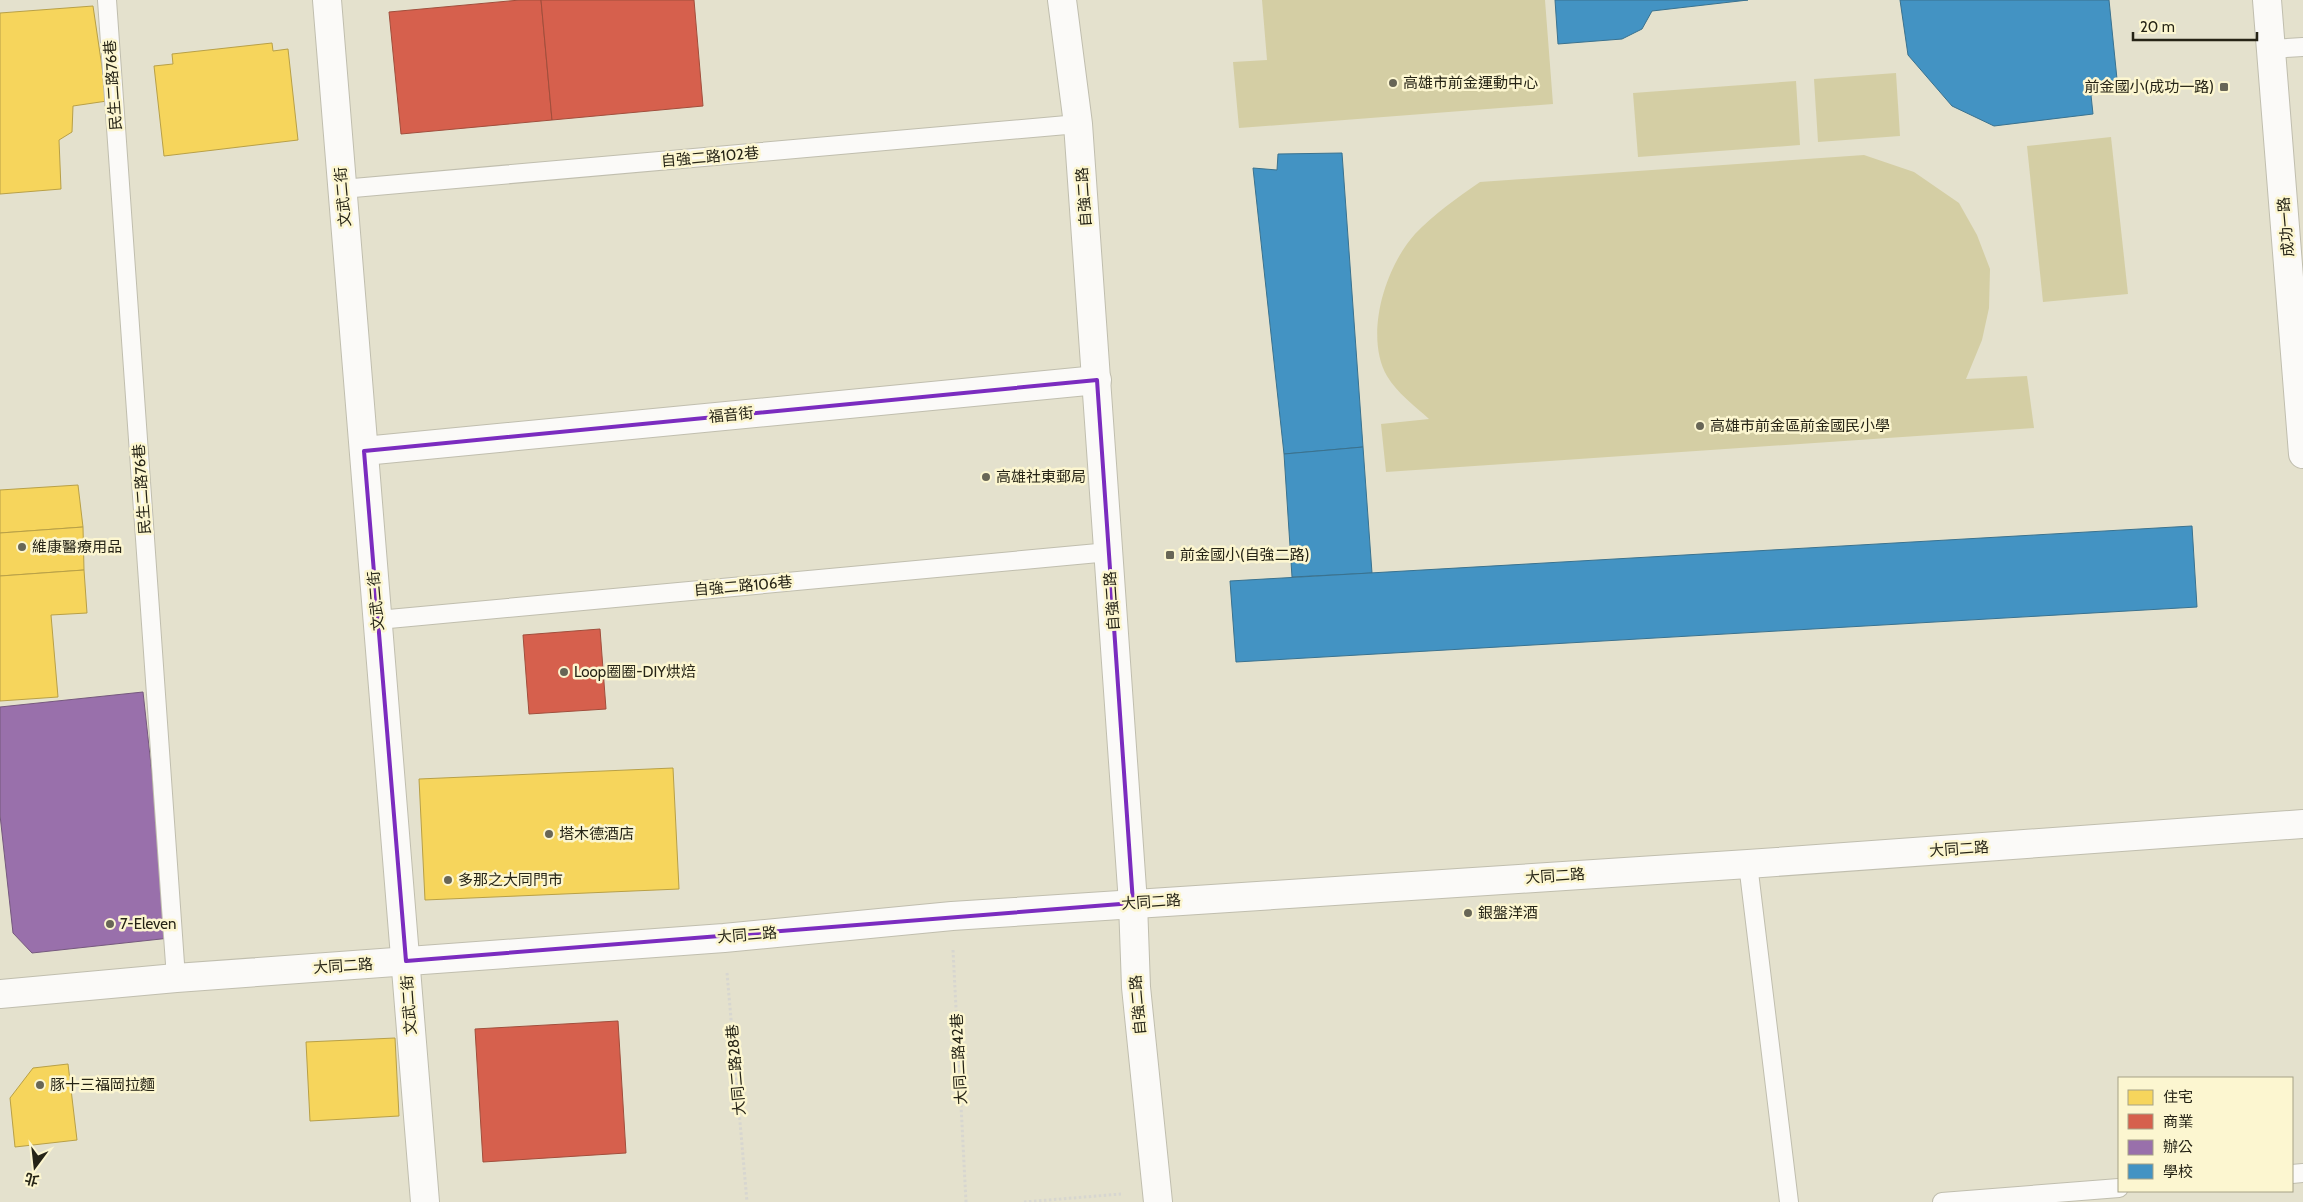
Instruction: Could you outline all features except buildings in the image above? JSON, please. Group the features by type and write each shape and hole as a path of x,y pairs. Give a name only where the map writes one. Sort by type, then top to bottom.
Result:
{"street":[{"name":"文武二街","path":"327,0 425,1202"},
{"name":"自強二路","path":"1062,0 1078,124 1133,903 1136,987 1157,1196"},
{"name":"成功一路","path":"2267,0 2297,298 2303,454"},
{"name":"福音街","path":"364,451 1097,380"},
{"name":"大同二路","path":"0,994 176,978 724,938 952,916 1748,864 2303,824"}],"lane":[{"name":"民生二路76巷","path":"107,0 176,978"},
{"path":"2271,49 2303,47"},
{"name":"自強二路102巷","path":"342,189 1078,124"},
{"name":"自強二路106巷","path":"378,620 1109,552"},
{"path":"1748,864 1789,1202"},
{"path":"1942,1202 2118,1188"}],"path":[{"name":"大同二路42巷","path":"952,916 966,1202"},
{"name":"大同二路28巷","path":"724,938 747,1202"},
{"path":"1024,1202 1157,1196"}],"highlighted area":[{"path":"1097,380 1133,903 406,961 364,451"}],"shaded area":[{"name":"高雄市前金運動中心","path":"1262,0 1545,0 1553,104 1239,128 1233,62 1267,60"},
{"path":"1896,73 1900,136 1818,142 1814,79"},
{"path":"1796,81 1800,145 1638,157 1633,93"},
{"path":"2111,137 2128,294 2043,302 2027,146"},
{"path":"1864,155 1914,172 1959,203 1977,235 1990,269 1989,308 1982,340 1966,379 2027,376 2034,428 1386,472 1381,424 1429,419 1396,388 1387,376 1380,360 1377,342 1378,322 1381,302 1387,283 1404,248 1415,234 1454,200 1480,182"}],"place":[{"name":"高雄市前金運動中心","path":"1393,83"},
{"name":"前金國小(成功一路)","path":"2224,87"},
{"name":"高雄市前金區前金國民小學","path":"1700,426"},
{"name":"高雄社東郵局","path":"986,477"},
{"name":"維康醫療用品","path":"22,547"},
{"name":"前金國小(自強二路)","path":"1170,555"},
{"name":"Loop圈圈-DIY烘焙","path":"564,672"},
{"name":"塔木德酒店","path":"549,834"},
{"name":"多那之大同門市","path":"448,880"},
{"name":"銀盤洋酒","path":"1468,913"},
{"name":"7-Eleven","path":"110,924"},
{"name":"豚十三福岡拉麵","path":"40,1085"}]}
